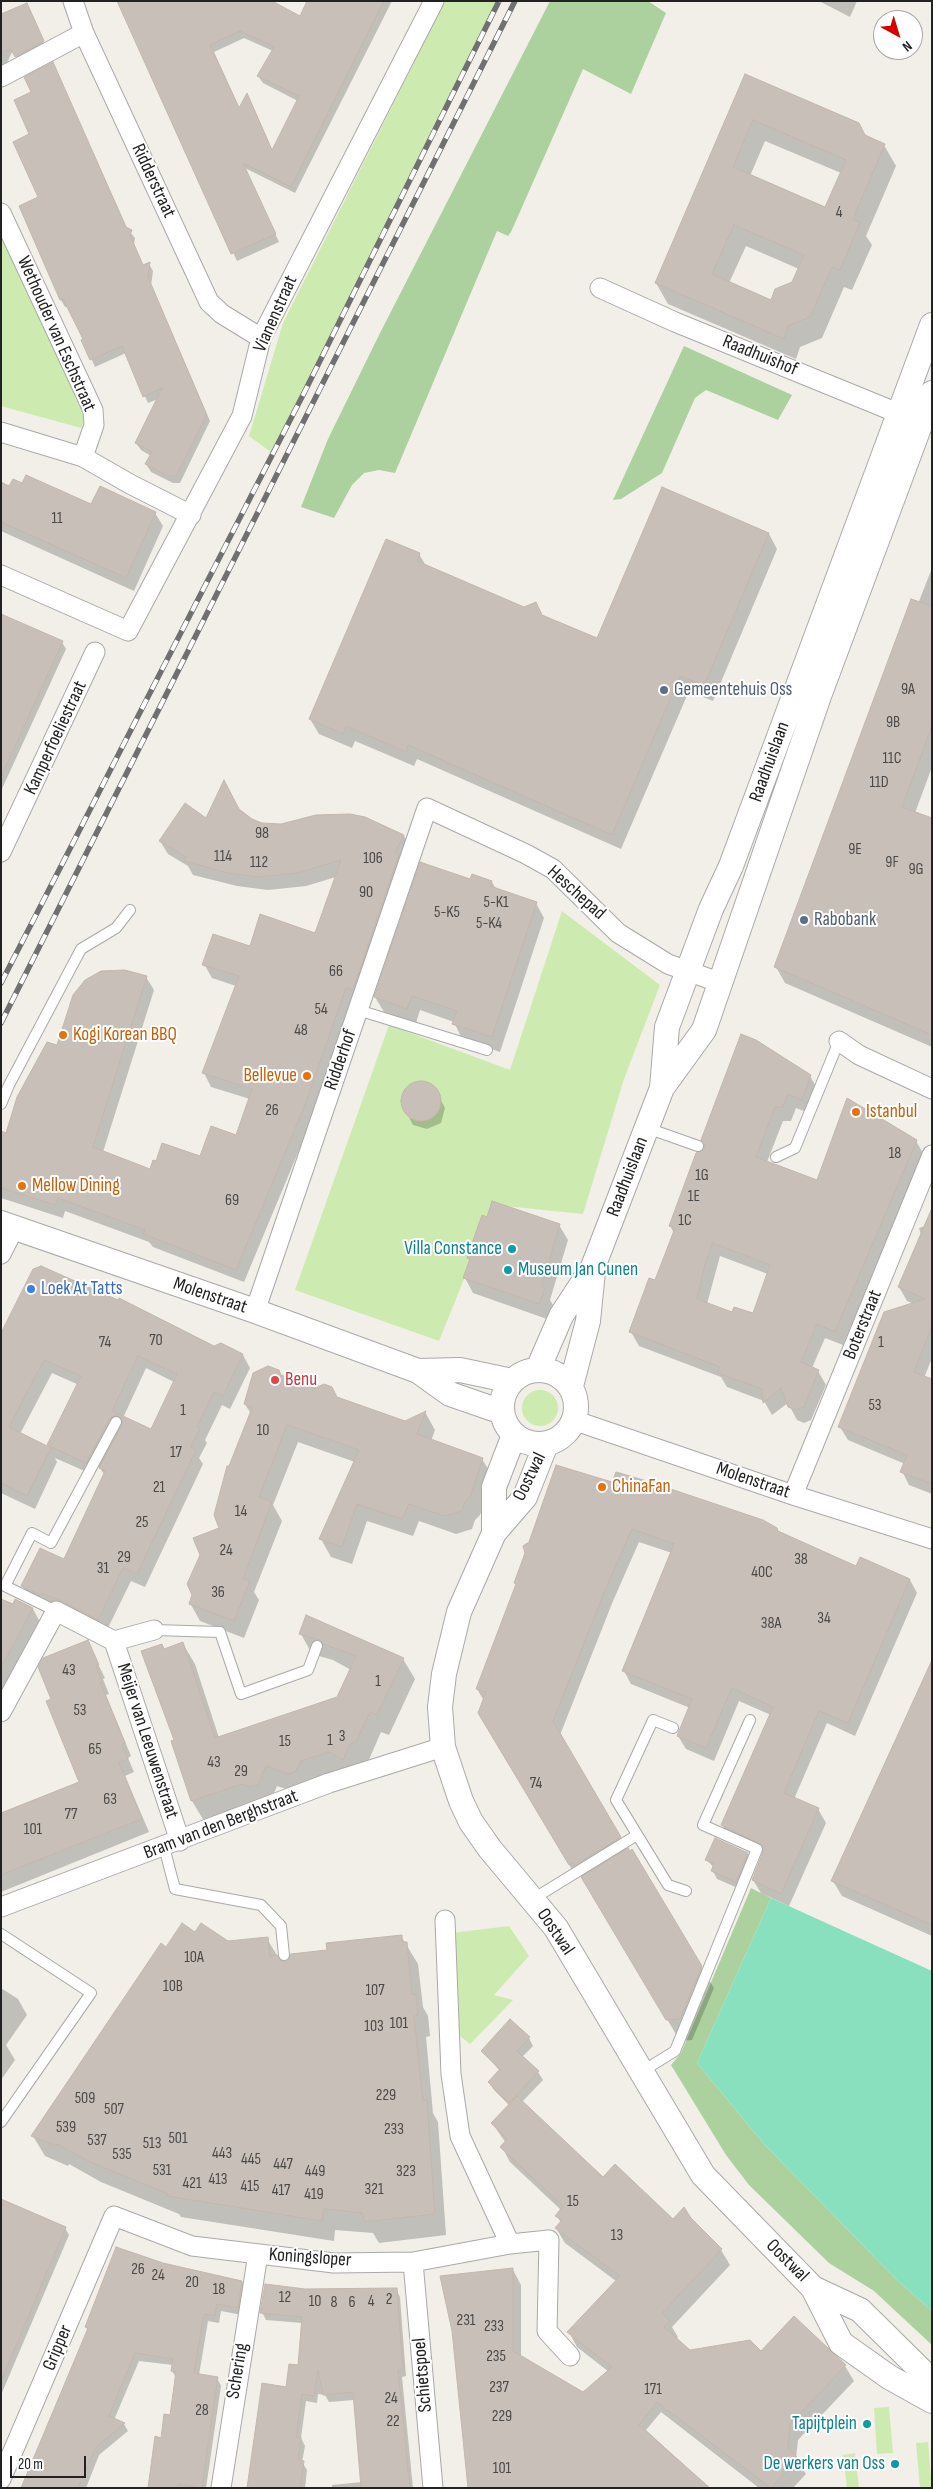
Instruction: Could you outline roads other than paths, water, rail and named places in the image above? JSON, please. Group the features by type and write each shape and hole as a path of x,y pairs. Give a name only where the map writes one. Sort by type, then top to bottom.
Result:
{"street":[{"name":"Ridderstraat","path":"73,1 84,33 209,302 222,314 262,338"},
{"name":"Vianenstraat","path":"1,575 128,631 242,416 262,338 434,1"},
{"path":"1,77 84,33"},
{"name":"Wethouder van Eschstraat","path":"1,213 93,410 94,425 83,457"},
{"name":"Raadhuishof","path":"600,288 675,322 898,414 921,421"},
{"name":"Raadhuislaan","path":"662,1088 667,1027 711,909 735,857 932,325"},
{"name":"Raadhuislaan","path":"538,1369 561,1316 593,1267 662,1088 704,1030 819,696 932,393"},
{"path":"1,432 83,457 130,484 191,515"},
{"name":"Kamperfoeliestraat","path":"1,852 8,821 95,652"},
{"name":"Heschepad","path":"427,808 526,854 553,869 618,933 668,964 721,983"},
{"name":"Ridderhof","path":"255,1311 427,808"},
{"path":"839,1041 859,1055 932,1089"},
{"name":"Boterstraat","path":"793,1495 932,1155"},
{"path":"1,1254 8,1226"},
{"name":"Molenstraat","path":"8,1226 255,1311 418,1371 450,1394 502,1412"},
{"name":"Raadhuislaan","path":"571,1386 588,1321 593,1267"},
{"path":"538,1369 551,1371 562,1377 571,1386 577,1403 576,1421 564,1435 546,1444 524,1441 514,1435 506,1424 502,1412 504,1396 512,1381 519,1375 538,1369"},
{"name":"Molenstraat","path":"418,1371 460,1370 512,1381"},
{"name":"Molenstraat","path":"576,1421 793,1495 932,1539"},
{"name":"Oostwal","path":"494,1533 494,1488 514,1435"},
{"name":"Oostwal","path":"546,1444 525,1497 494,1533 459,1612 444,1674 440,1707 443,1748 460,1801 471,1822 490,1849 556,1928 703,2175 813,2288 841,2343 889,2377 932,2401"},
{"path":"1,1712 56,1611"},
{"name":"Meijer van Leeuwenstraat","path":"56,1611 114,1641 154,1630"},
{"name":"Meijer van Leeuwenstraat","path":"114,1641 172,1844"},
{"name":"Bram van den Berghstraat","path":"1,1908 346,1777 443,1748"},
{"path":"445,1920 452,2074 460,2136 510,2244"},
{"name":"Koningsloper","path":"114,2216 192,2246 334,2263 414,2262 510,2244 550,2240 547,2331 570,2356"},
{"name":"Gripper","path":"1,2479 114,2216"},
{"name":"Schering","path":"221,2488 258,2254"},
{"name":"Schietspoel","path":"414,2262 433,2488"},
{"name":"Oostwal","path":"813,2288 860,2310 932,2381"}],"lane":[{"path":"1,1104 9,1085 81,949 116,928 130,910"},
{"path":"358,1010 488,1050"},
{"path":"776,1157 795,1148 839,1041"},
{"path":"647,1128 698,1146"},
{"name":"Meijer van Leeuwenstraat","path":"56,1611 5,1586 32,1533 51,1543 116,1422"},
{"name":"Meijer van Leeuwenstraat","path":"154,1630 220,1632 240,1694 308,1670 317,1646"},
{"path":"673,1728 654,1720 616,1800 668,1885 686,1891"},
{"path":"641,2072 675,2051 757,1849 703,1825 750,1720"},
{"path":"533,1899 638,1835"},
{"path":"172,1844 176,1889 261,1905 281,1926 284,1954"},
{"path":"1,1934 91,1993 1,2122"}],"railway":[{"path":"1,983 304,393 499,1"},
{"path":"1,1023 515,1"}],"place":[{"name":"Gemeentehuis Oss","path":"664,690"},
{"name":"Rabobank","path":"804,920"},
{"name":"Kogi Korean BBQ","path":"63,1035"},
{"name":"Bellevue","path":"307,1076"},
{"name":"Istanbul","path":"856,1112"},
{"name":"Mellow Dining","path":"22,1186"},
{"name":"Villa Constance","path":"512,1249"},
{"name":"Museum Jan Cunen","path":"508,1270"},
{"name":"Loek At Tatts","path":"31,1289"},
{"name":"Benu","path":"275,1380"},
{"name":"ChinaFan","path":"602,1487"},
{"name":"Tapijtplein","path":"867,2424"},
{"name":"De werkers van Oss","path":"895,2464"}]}
